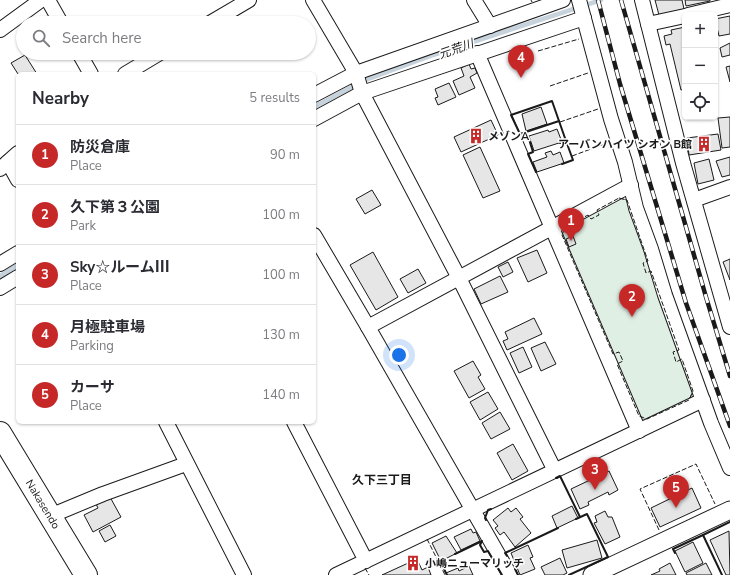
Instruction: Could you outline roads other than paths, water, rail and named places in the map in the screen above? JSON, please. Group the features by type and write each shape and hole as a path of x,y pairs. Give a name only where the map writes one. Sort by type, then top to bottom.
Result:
{"highway":[{"name":"Nakasendo","path":"2,441 86,575"}],"street":[{"path":"19,16 41,0"},
{"path":"48,0 57,16"},
{"path":"222,16 249,0"},
{"path":"314,0 356,73 362,93 459,278 555,471"},
{"path":"474,0 490,26"},
{"path":"316,94 356,73 563,0"},
{"path":"579,0 611,119 625,162 636,208 651,249 665,295 703,400 730,468"},
{"path":"642,0 694,200 727,301 730,327"},
{"path":"699,12 730,5"},
{"path":"648,24 682,16"},
{"path":"0,30 16,18"},
{"path":"316,118 362,93 584,18"},
{"path":"477,53 639,431"},
{"path":"83,60 90,72"},
{"path":"128,72 148,60"},
{"path":"9,161 16,176"},
{"path":"368,327 631,185"},
{"path":"694,200 730,187"},
{"path":"316,242 368,327 510,575"},
{"path":"0,264 16,254"},
{"path":"0,288 16,278"},
{"path":"336,575 703,400"},
{"path":"167,424 186,464 244,575"},
{"path":"295,424 366,560"},
{"path":"50,516 104,494 186,464"},
{"path":"592,575 730,510"}],"waterway":[{"name":"元荒川","path":"316,106 363,81 433,55 601,0"},
{"name":"元荒川","path":"0,276 16,266"}],"railway":[{"path":"598,0 620,84 686,303 730,426"},
{"path":"621,0 730,376"}],"place":[{"name":"月極駐車場","path":"521,78"},
{"name":"メゾンA","path":"476,136"},
{"name":"アーバンハイツ シオン B館","path":"704,144"},
{"name":"防災倉庫","path":"571,241"},
{"name":"久下第３公園","path":"632,317"},
{"name":"Sky☆ルームⅢ","path":"595,490"},
{"name":"カーサ","path":"676,508"},
{"name":"小嶋ニューマリッチ","path":"413,563"}],"district":[{"name":"久下三丁目","path":"382,480"}]}
